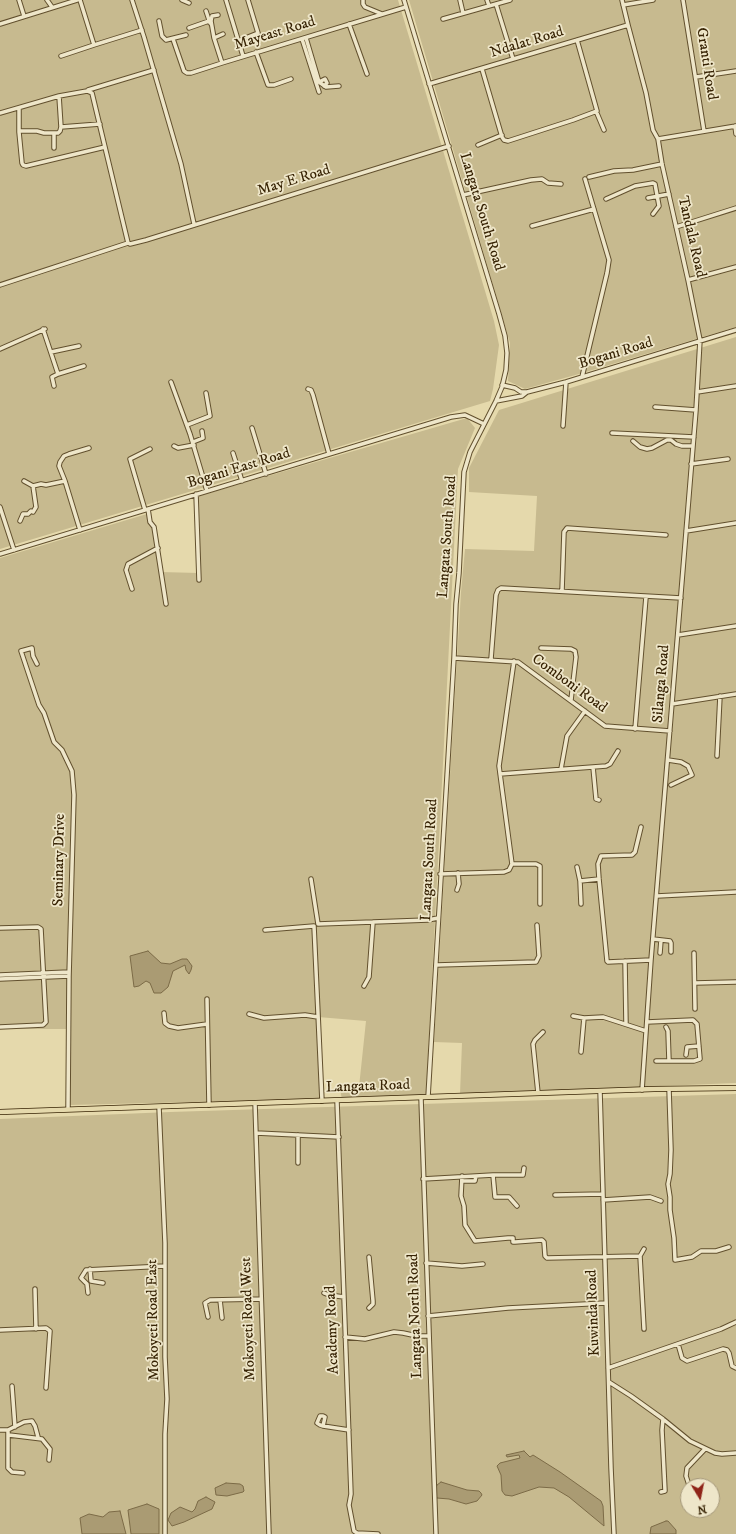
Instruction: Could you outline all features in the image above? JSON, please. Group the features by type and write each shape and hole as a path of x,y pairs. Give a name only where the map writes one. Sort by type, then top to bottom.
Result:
{"main road":[{"name":"Langata Road","path":"0,1112 538,1093 736,1088"}],"street":[{"path":"19,0 24,16"},
{"path":"47,0 52,7"},
{"path":"0,24 77,0"},
{"path":"80,0 94,45"},
{"path":"132,0 181,164 194,224"},
{"path":"182,0 189,4"},
{"path":"226,0 243,56"},
{"name":"Mayeast Road","path":"238,41 258,33 248,0"},
{"path":"363,0 362,4 365,7 382,14"},
{"name":"Langata South Road","path":"404,0 504,330 507,360 502,385 496,401 470,452 464,472 428,1097"},
{"path":"460,0 463,14"},
{"path":"487,0 489,6"},
{"path":"443,19 510,0"},
{"name":"Tandala Road","path":"622,0 646,93 653,130 658,139 700,340"},
{"path":"623,5 653,0"},
{"name":"Granti Road","path":"683,0 704,131"},
{"path":"496,4 513,59"},
{"name":"Mayeast Road","path":"173,39 184,71 187,74 199,72 243,56 406,6"},
{"path":"206,11 222,63"},
{"path":"210,24 212,17 218,14"},
{"path":"159,22 163,38 166,40 186,35"},
{"path":"189,28 210,24"},
{"path":"349,24 367,74"},
{"name":"Ndalat Road","path":"429,84 627,24"},
{"path":"61,56 142,30"},
{"path":"214,38 223,34"},
{"path":"304,38 320,83 329,88 339,86"},
{"path":"304,38 319,92"},
{"path":"577,40 597,107 596,111 604,130"},
{"path":"256,52 268,85 274,85 291,79"},
{"path":"482,69 502,135 504,139 508,141 596,111"},
{"path":"0,113 59,96 87,91 154,70"},
{"path":"696,77 736,71"},
{"path":"87,91 92,93 128,243"},
{"path":"19,131 37,131 44,134 60,131 59,96"},
{"path":"19,108 19,131 22,163 26,166 105,147"},
{"path":"61,127 100,124"},
{"path":"658,139 735,126 736,134"},
{"path":"54,133 54,148"},
{"path":"478,145 502,135"},
{"name":"May E Road","path":"0,285 128,243 134,244 194,224 449,146"},
{"path":"589,177 614,171 633,170 662,164"},
{"path":"463,195 531,180 542,179 548,183 560,184"},
{"path":"582,377 609,263 608,255 585,179"},
{"path":"606,199 635,186 653,183 655,184 660,206 652,214"},
{"path":"648,198 669,194"},
{"path":"676,227 736,208"},
{"path":"532,226 594,210"},
{"path":"688,280 736,267"},
{"path":"0,349 44,329 58,374"},
{"name":"Bogani Road","path":"496,401 522,396 527,392 566,382 736,330"},
{"name":"Silanga Road","path":"642,1090 651,960 692,464 700,340"},
{"path":"51,352 79,346"},
{"path":"54,386 52,377 84,366"},
{"path":"171,382 187,425 207,491"},
{"path":"563,426 566,382"},
{"path":"502,385 515,388 521,392 527,392"},
{"path":"697,392 736,386"},
{"path":"308,389 311,390 313,395 330,454"},
{"path":"187,425 210,416 206,393"},
{"path":"655,406 696,410"},
{"name":"Bogani East Road","path":"0,554 456,416 468,416 484,424"},
{"path":"252,428 266,474"},
{"path":"202,431 204,436 202,438 204,444"},
{"path":"612,433 694,438"},
{"path":"174,446 178,448 193,444 202,438"},
{"path":"633,441 640,447 647,449 667,440 672,440 676,444 682,446 693,446"},
{"path":"80,530 59,462 64,456 89,448"},
{"path":"150,449 130,460 150,522 154,527 166,604"},
{"path":"233,453 242,481"},
{"path":"692,464 728,458"},
{"path":"24,481 33,486 65,481"},
{"path":"20,521 23,514 34,512 36,504 33,486"},
{"path":"196,494 199,580"},
{"path":"0,507 14,550"},
{"path":"686,531 736,523"},
{"path":"562,591 564,532 567,528 666,535"},
{"path":"132,590 126,570 128,564 158,548"},
{"path":"491,659 496,595 498,590 505,588 681,598"},
{"path":"636,729 646,597"},
{"path":"678,635 736,626"},
{"name":"Seminary Drive","path":"38,664 33,656 32,648 21,651 54,742 62,750 72,771 74,795 69,974 68,1109"},
{"path":"541,648 571,649 575,651 576,657 570,700"},
{"name":"Comboni Road","path":"454,658 514,661 522,665 584,711 607,726 670,731"},
{"path":"440,874 504,872 509,870 512,864 499,766 514,661"},
{"path":"672,704 736,694"},
{"path":"717,756 720,696"},
{"path":"562,769 567,736 584,711"},
{"path":"500,774 610,765 618,751"},
{"path":"668,760 681,762 688,766 692,775 671,785"},
{"path":"593,767 596,799 599,800"},
{"path":"641,827 635,852 632,855 601,856 598,864 599,879 606,959 608,962 651,960"},
{"path":"512,864 536,864 540,866 540,904"},
{"path":"577,867 580,881 581,904"},
{"path":"457,890 458,874"},
{"path":"310,879 318,924 428,920 438,918"},
{"path":"580,881 599,879"},
{"path":"657,896 736,892"},
{"path":"364,986 369,977 373,922"},
{"path":"436,965 536,962 539,956 537,925"},
{"path":"265,930 314,926 322,1101"},
{"path":"0,928 34,927 41,929 45,1024 0,1027"},
{"path":"653,939 671,942 671,952"},
{"path":"660,953 661,940"},
{"path":"694,953 695,1009"},
{"path":"624,961 626,1024"},
{"path":"0,978 69,974"},
{"path":"0,975 44,975"},
{"path":"695,983 736,982"},
{"path":"207,999 209,1105"},
{"path":"164,1013 165,1023 169,1026 178,1028 207,1024"},
{"path":"249,1014 264,1018 305,1015 318,1017"},
{"path":"573,1016 584,1018 596,1016 603,1017 646,1031"},
{"path":"581,1052 584,1018"},
{"path":"647,1022 695,1021 697,1024 700,1057 697,1060 656,1061"},
{"path":"666,1027 668,1031 669,1061"},
{"path":"538,1093 534,1044 535,1040 543,1032"},
{"path":"686,1055 687,1047 699,1046"},
{"path":"669,1089 671,1150 668,1184 675,1260 692,1257 701,1251 716,1251 729,1247"},
{"name":"Kuwinda Road","path":"600,1091 602,1194 614,1534"},
{"name":"Langata North Road","path":"421,1098 436,1534"},
{"name":"Academy Road","path":"337,1101 351,1494 348,1505 353,1528 357,1533 378,1534"},
{"name":"Mokoyeti Road West","path":"255,1103 269,1534"},
{"name":"Mokoyeti Road East","path":"159,1107 164,1196 167,1399 165,1434 165,1534"},
{"path":"256,1133 339,1137"},
{"path":"298,1135 298,1163"},
{"path":"423,1179 463,1179 476,1176 523,1175 524,1168"},
{"path":"493,1175 495,1197 509,1197 517,1206"},
{"path":"463,1179 461,1196 464,1206 465,1225 475,1241 508,1238 513,1238 513,1242 542,1240 544,1242 545,1256 547,1258 640,1256"},
{"path":"555,1196 602,1194"},
{"path":"603,1200 653,1198 661,1202"},
{"path":"644,1249 640,1256 644,1329"},
{"path":"369,1257 373,1301 369,1308"},
{"path":"426,1263 462,1266 483,1264"},
{"path":"88,1292 87,1284 81,1277 85,1270 165,1266"},
{"path":"90,1269 91,1281 102,1283"},
{"path":"35,1289 36,1329"},
{"path":"324,1294 344,1297"},
{"path":"208,1317 205,1302 210,1300 261,1299"},
{"path":"220,1300 222,1318"},
{"path":"428,1316 508,1308 606,1303"},
{"path":"608,1368 721,1329 736,1322"},
{"path":"0,1330 48,1329 51,1333 46,1388"},
{"path":"345,1337 365,1339 394,1332 403,1332 418,1336 429,1336"},
{"path":"678,1344 682,1358 687,1360 723,1349 728,1350 732,1366 736,1368"},
{"path":"609,1382 631,1396 690,1441 705,1449 722,1454 736,1453"},
{"path":"12,1386 15,1427"},
{"path":"661,1492 665,1491 662,1419"},
{"path":"8,1432 24,1422 33,1421 38,1438"},
{"path":"323,1426 348,1430"},
{"path":"0,1430 42,1439 49,1447 49,1460"},
{"path":"8,1432 8,1468 12,1472 23,1473"},
{"path":"687,1478 687,1468 705,1449"}],"shaded area":[{"path":"0,0 398,0 494,321 499,345 490,401 0,549"},
{"path":"409,0 736,0 736,327 525,389 508,381 510,343"},
{"path":"736,337 736,1083 460,1094 462,1043 434,1042 461,592 465,549 534,551 537,496 469,492 469,468 499,410"},
{"path":"467,418 475,428 458,469 426,1096 342,1101 340,1087 359,1087 366,1021 318,1017 322,1099 70,1105 67,1029 0,1029 0,558 150,513 160,572 199,573 199,496"},
{"path":"148,951 161,963 170,964 182,959 187,959 192,966 189,974 185,965 173,971 168,987 161,993 154,993 150,983 146,981 139,986 134,987 130,956"},
{"path":"736,1094 736,1534 0,1534 0,1119 170,1112"},
{"path":"524,1451 530,1457 533,1455 560,1472 601,1501 603,1506 604,1526 569,1497 554,1488 539,1487 512,1496 505,1495 502,1491 501,1475 497,1466 500,1463 520,1458 519,1455 507,1457 506,1455"},
{"path":"441,1482 467,1490 479,1491 482,1495 477,1501 466,1504 449,1499 437,1498 436,1488"},
{"path":"226,1483 240,1484 243,1486 244,1491 227,1496 216,1495 215,1488"},
{"path":"206,1497 215,1502 212,1509 172,1526 168,1520 171,1513 180,1507 192,1512 198,1501"},
{"path":"147,1504 159,1509 159,1534 131,1534 128,1510"},
{"path":"120,1511 126,1534 82,1534 80,1518 89,1514 103,1517 109,1512"},
{"path":"668,1521 676,1530 676,1534 650,1534 651,1527"}]}
